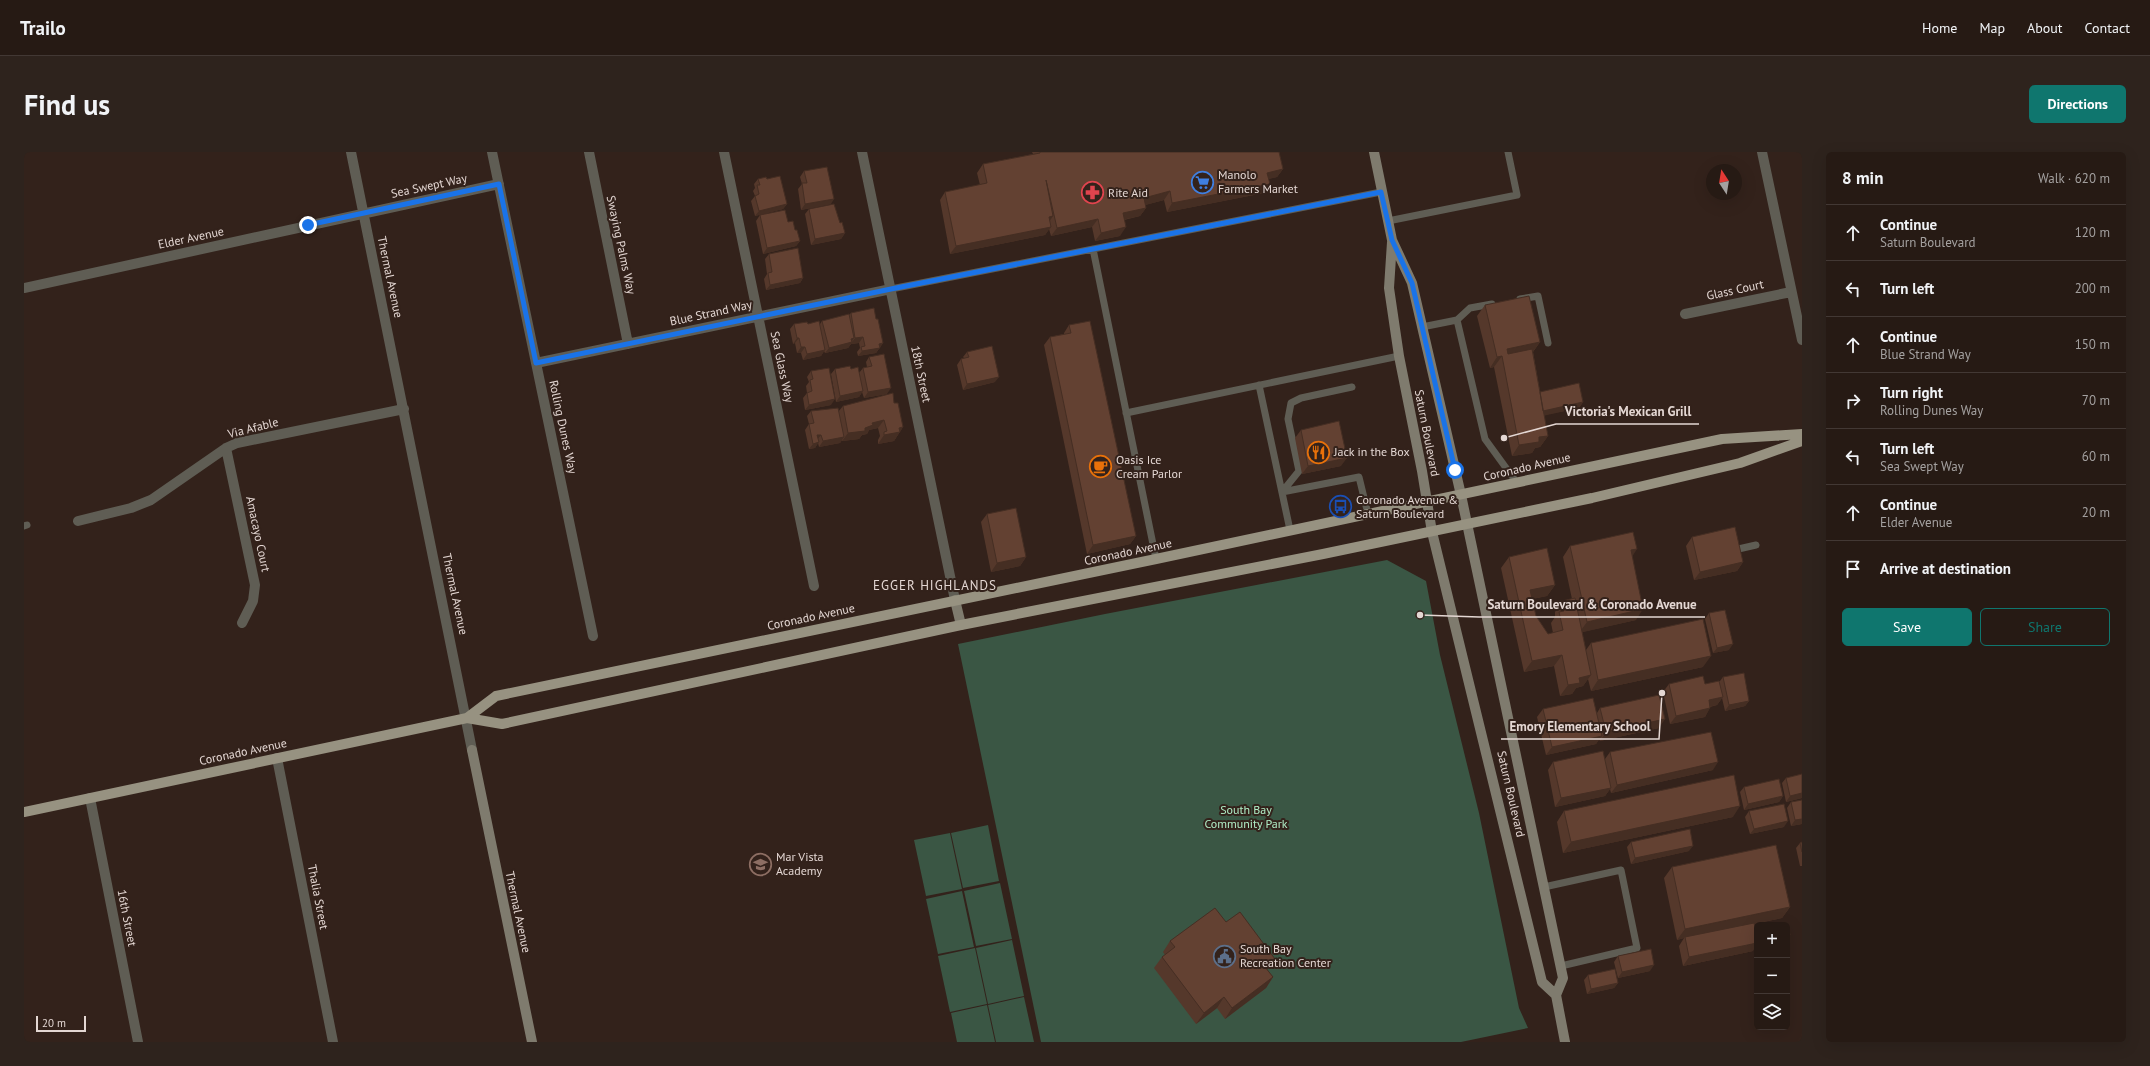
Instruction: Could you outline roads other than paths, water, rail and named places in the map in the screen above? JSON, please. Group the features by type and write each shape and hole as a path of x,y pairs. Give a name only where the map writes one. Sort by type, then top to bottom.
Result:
{"main road":[{"name":"Coronado Avenue","path":"466,718 496,696 1156,559 1722,439 1802,434"},
{"name":"Coronado Avenue","path":"24,812 466,718 502,724 961,625 1432,532 1592,498 1740,463 1802,441"}],"street":[{"name":"Thermal Avenue","path":"351,152 532,1042"},
{"name":"Rolling Dunes Way","path":"492,152 593,636"},
{"name":"Swaying Palms Way","path":"589,152 628,344"},
{"name":"Sea Glass Way","path":"724,152 814,586"},
{"name":"18th Street","path":"862,152 955,600"},
{"name":"Saturn Boulevard","path":"1374,152 1392,240 1412,283 1468,524 1561,966 1563,978 1556,995 1542,982 1432,532 1399,356 1389,288 1392,240"},
{"path":"1762,152 1802,340"},
{"name":"Sea Swept Way","path":"364,214 499,184"},
{"name":"Elder Avenue","path":"24,288 364,214"},
{"name":"Blue Strand Way","path":"536,363 891,289"},
{"name":"Glass Court","path":"1685,314 1791,292"},
{"name":"Via Afable","path":"78,521 131,508 151,500 226,448 237,443 404,409"},
{"name":"Amacayo Court","path":"226,448 255,585 253,600 242,623"},
{"path":"955,600 961,625"},
{"name":"Thalia Street","path":"277,758 333,1042"},
{"name":"16th Street","path":"90,798 138,1042"},
{"path":"1556,995 1565,1042"}],"lane":[{"path":"1388,221 1517,195 1508,152"},
{"path":"891,289 1381,192"},
{"path":"1093,249 1156,559"},
{"path":"1516,300 1538,296 1548,343"},
{"path":"1422,327 1457,320 1470,308 1500,303"},
{"path":"1457,320 1485,439 1517,483"},
{"path":"1126,413 1399,356"},
{"path":"1259,385 1290,530"},
{"path":"1282,492 1298,471 1288,419 1291,403 1301,398 1352,387"},
{"path":"1282,492 1360,477 1368,514"},
{"path":"1734,550 1756,546"},
{"path":"1544,887 1621,870 1637,948 1561,966"}],"place":[{"name":"Manolo Farmers Market","path":"1202,182"},
{"name":"Rite Aid","path":"1093,193"},
{"name":"Victoria's Mexican Grill","path":"1504,438"},
{"name":"Jack in the Box","path":"1318,452"},
{"name":"Oasis Ice Cream Parlor","path":"1100,467"},
{"name":"Coronado Avenue & Saturn Boulevard","path":"1340,507"},
{"name":"Saturn Boulevard & Coronado Avenue","path":"1420,615"},
{"name":"Emory Elementary School","path":"1662,693"},
{"name":"Mar Vista Academy","path":"760,864"},
{"name":"South Bay Recreation Center","path":"1224,956"}],"district":[{"name":"EGGER HIGHLANDS","path":"935,585"}],"park label":[{"name":"South Bay Community Park","path":"1246,817"}]}
